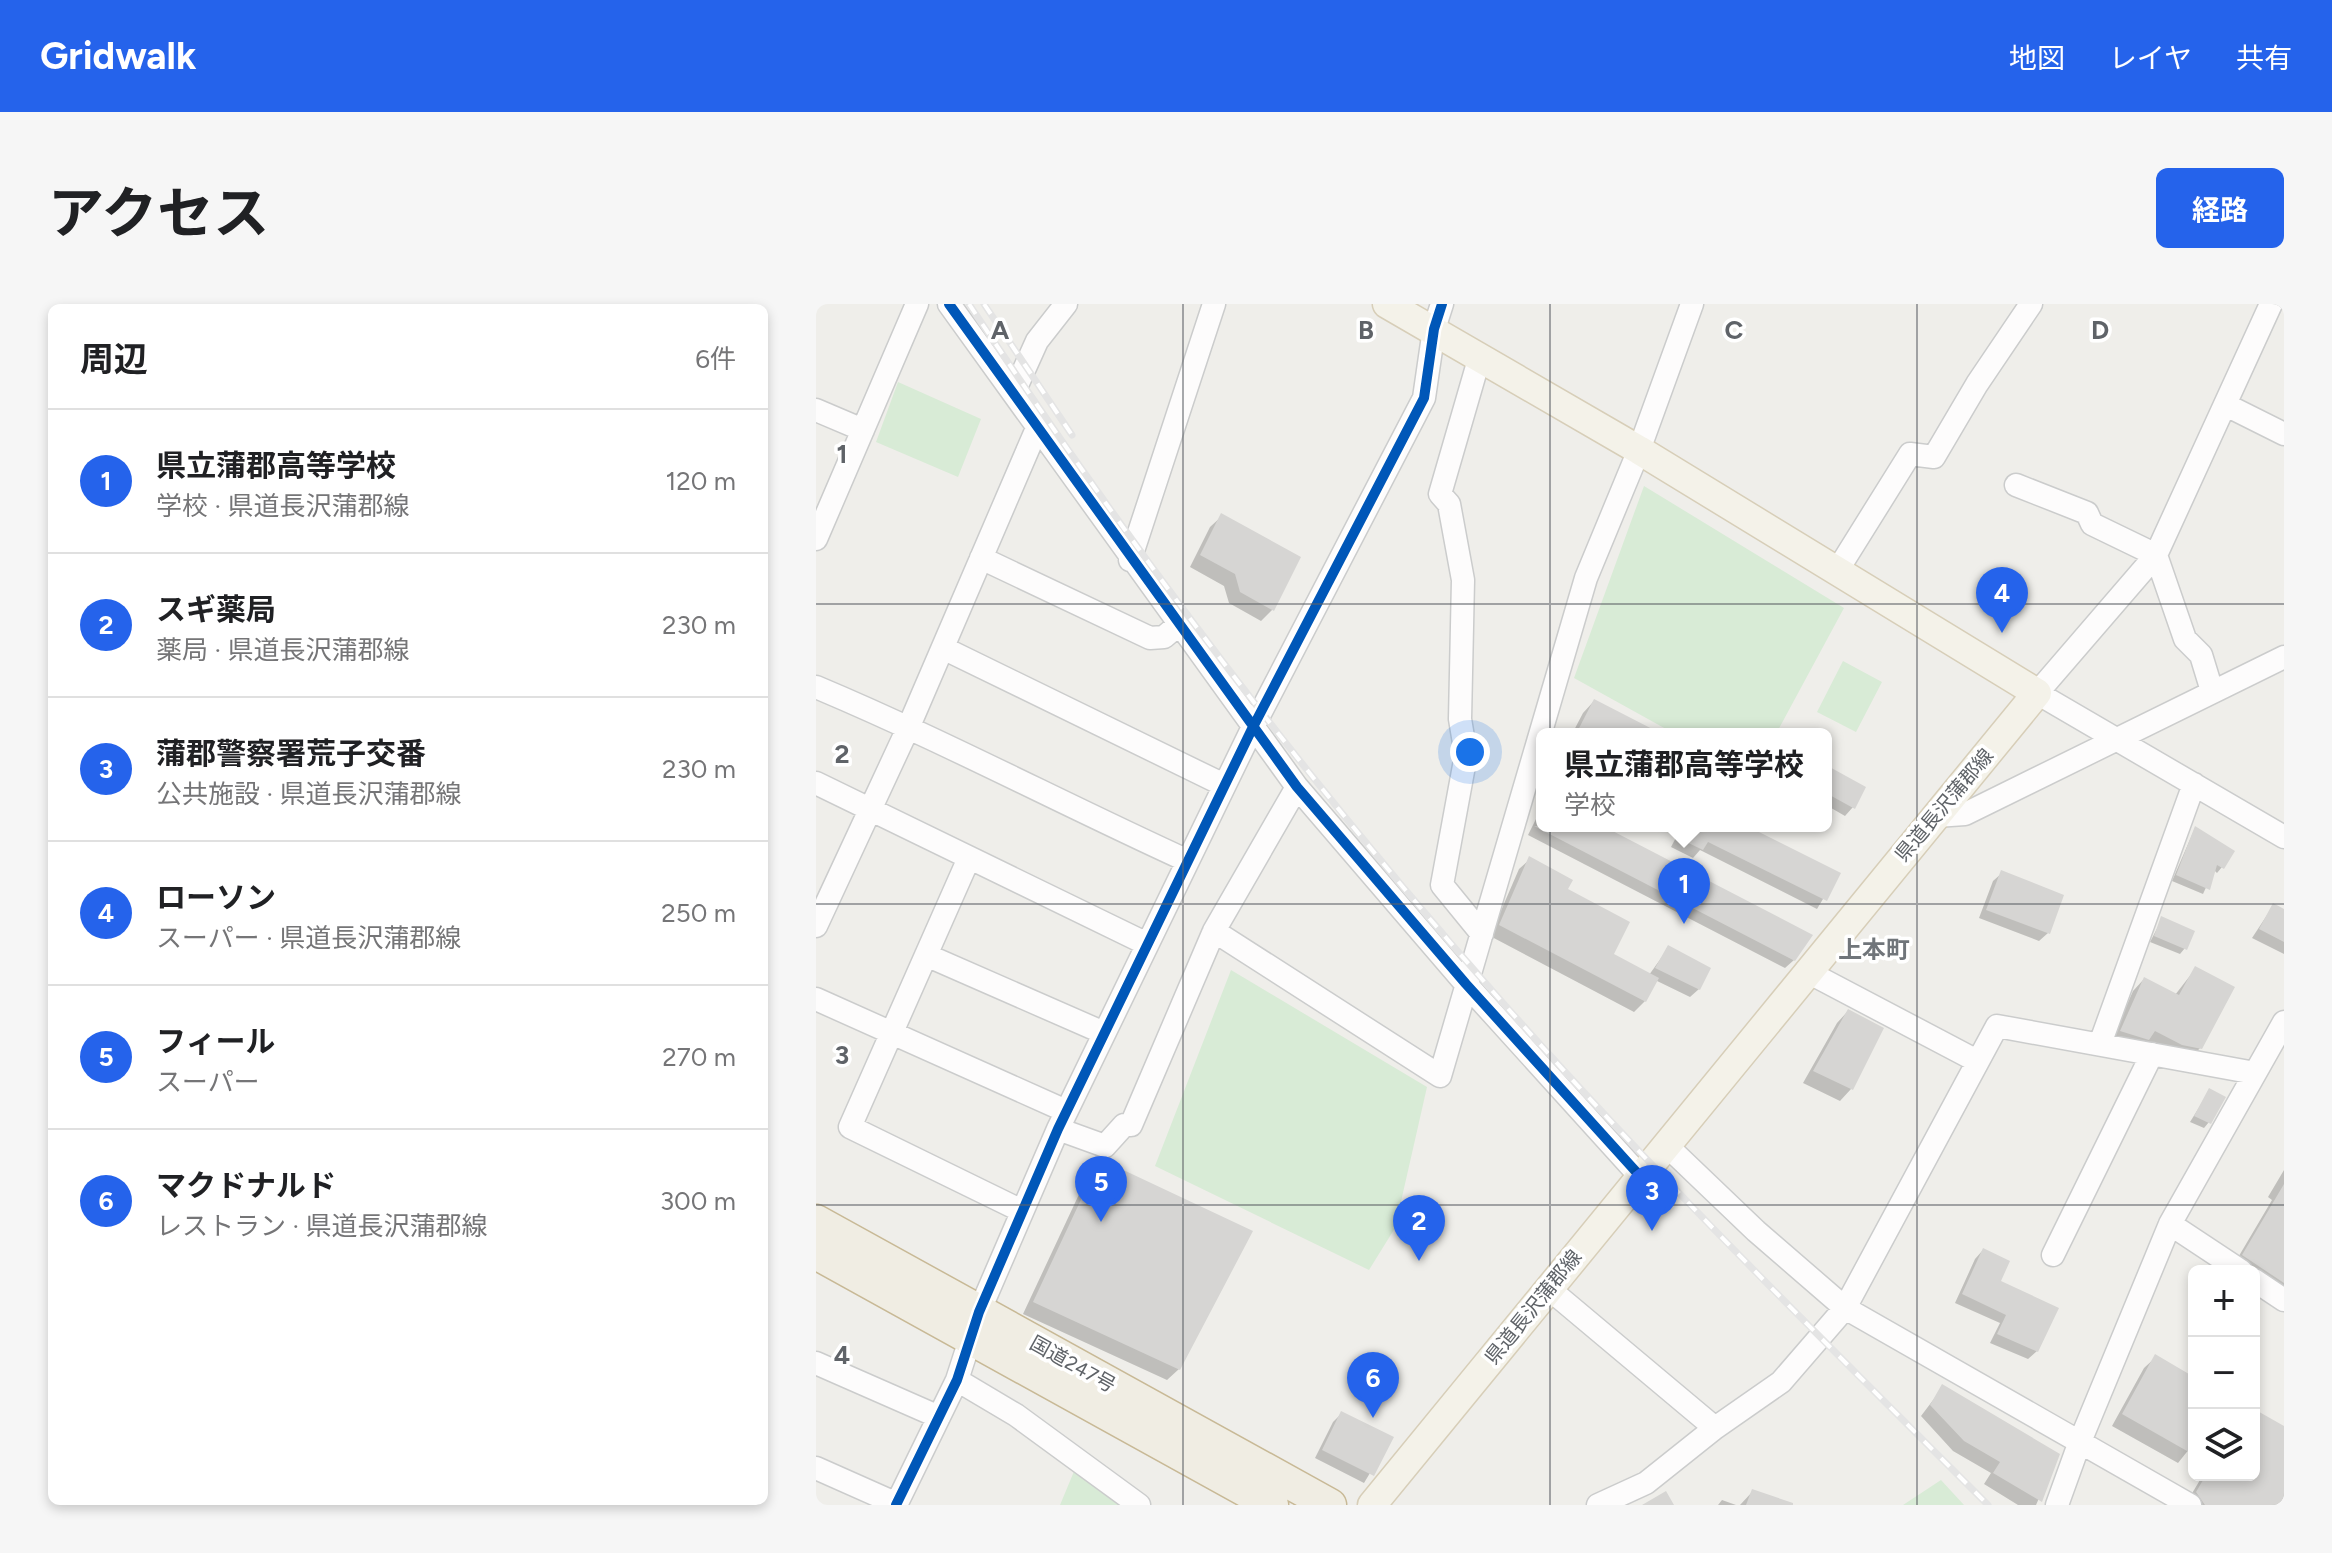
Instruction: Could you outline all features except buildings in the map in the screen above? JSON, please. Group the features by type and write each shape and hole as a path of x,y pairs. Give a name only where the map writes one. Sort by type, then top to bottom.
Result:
{"highway":[{"name":"国道247号","path":"816,1221 974,1326 1272,1505"},
{"name":"国道247号","path":"816,1253 974,1326 1330,1505"}],"main road":[{"path":"1387,304 1438,316 1480,356 2037,693"},
{"name":"県道長沢蒲郡線","path":"1372,1505 1806,971 2037,693"}],"street":[{"path":"816,539 917,304"},
{"path":"949,304 1177,626 1297,787 1466,984 1639,1175"},
{"path":"1014,392 1037,341 1066,304"},
{"path":"1130,560 1214,304"},
{"path":"1837,571 1910,454 1934,457 1977,384 2031,304"},
{"path":"2271,304 2156,555 2037,693 2284,837"},
{"path":"1542,728 1586,578 1639,450 1686,306"},
{"path":"816,1468 897,1504 957,1380 974,1326 1062,1120 1252,729 1424,398 1438,316"},
{"path":"1480,356 1440,494 1449,504 1463,580 1460,719 1466,755 1442,885 1482,934"},
{"path":"2226,405 2284,434"},
{"path":"816,410 863,430"},
{"path":"816,926 823,889 871,810 1038,426"},
{"path":"2016,485 2087,513 2092,524 2156,555 2185,639 2201,655 2212,691"},
{"path":"981,558 1150,638 1164,637 1177,626"},
{"path":"943,648 1224,785"},
{"path":"1936,816 1965,814 2284,657"},
{"path":"816,687 909,726 1027,787 1188,861"},
{"path":"1214,931 1440,1076 1536,749"},
{"path":"816,783 1147,944"},
{"path":"2100,1044 2194,784"},
{"path":"816,999 891,1033 1062,1120 1105,1146 1124,1125 1131,1125 1214,931 1297,787"},
{"path":"969,858 850,1127 1022,1211"},
{"path":"926,955 1104,1033"},
{"path":"1806,971 1977,1061"},
{"path":"2057,1505 2170,1224 2284,1022"},
{"path":"1598,1505 1646,1483 1715,1428 1781,1382 1845,1308 1997,1026 2255,1073"},
{"path":"2053,1255 2152,1054"},
{"path":"1665,1144 1756,1231 1845,1308 2079,1444 2145,1476 2190,1505"},
{"path":"2170,1224 2232,1265"},
{"path":"2260,1284 2284,1300"},
{"path":"1548,1288 1715,1428"},
{"path":"816,1363 939,1417"},
{"path":"957,1380 1016,1415 1139,1505"}],"green space":[{"path":"898,382 981,419 958,477 876,442"},
{"path":"1644,486 1844,608 1779,728 1664,728 1574,678"},
{"path":"1843,661 1882,682 1856,732 1817,712"},
{"path":"1231,970 1427,1087 1395,1228 1369,1270 1155,1166"},
{"path":"1075,1469 1130,1505 1060,1505"},
{"path":"1941,1480 1964,1505 1903,1505"}],"railway":[{"path":"969,304 1093,486 1158,575 1291,750 1431,920 1561,1068 1681,1195 1988,1505"},
{"path":"984,304 1072,435"}],"cycle path":[{"path":"949,304 1297,787 1466,984 1639,1175"},
{"path":"896,1505 957,1380 979,1312 1058,1129 1252,729 1424,398 1434,329 1442,304"}],"place":[{"name":"ローソン","path":"2002,633"},
{"name":"県立蒲郡高等学校","path":"1684,924"},
{"name":"フィール","path":"1101,1222"},
{"name":"蒲郡警察署荒子交番","path":"1652,1231"},
{"name":"スギ薬局","path":"1419,1261"},
{"name":"マクドナルド","path":"1373,1418"}],"district":[{"name":"上本町","path":"1874,950"}]}
